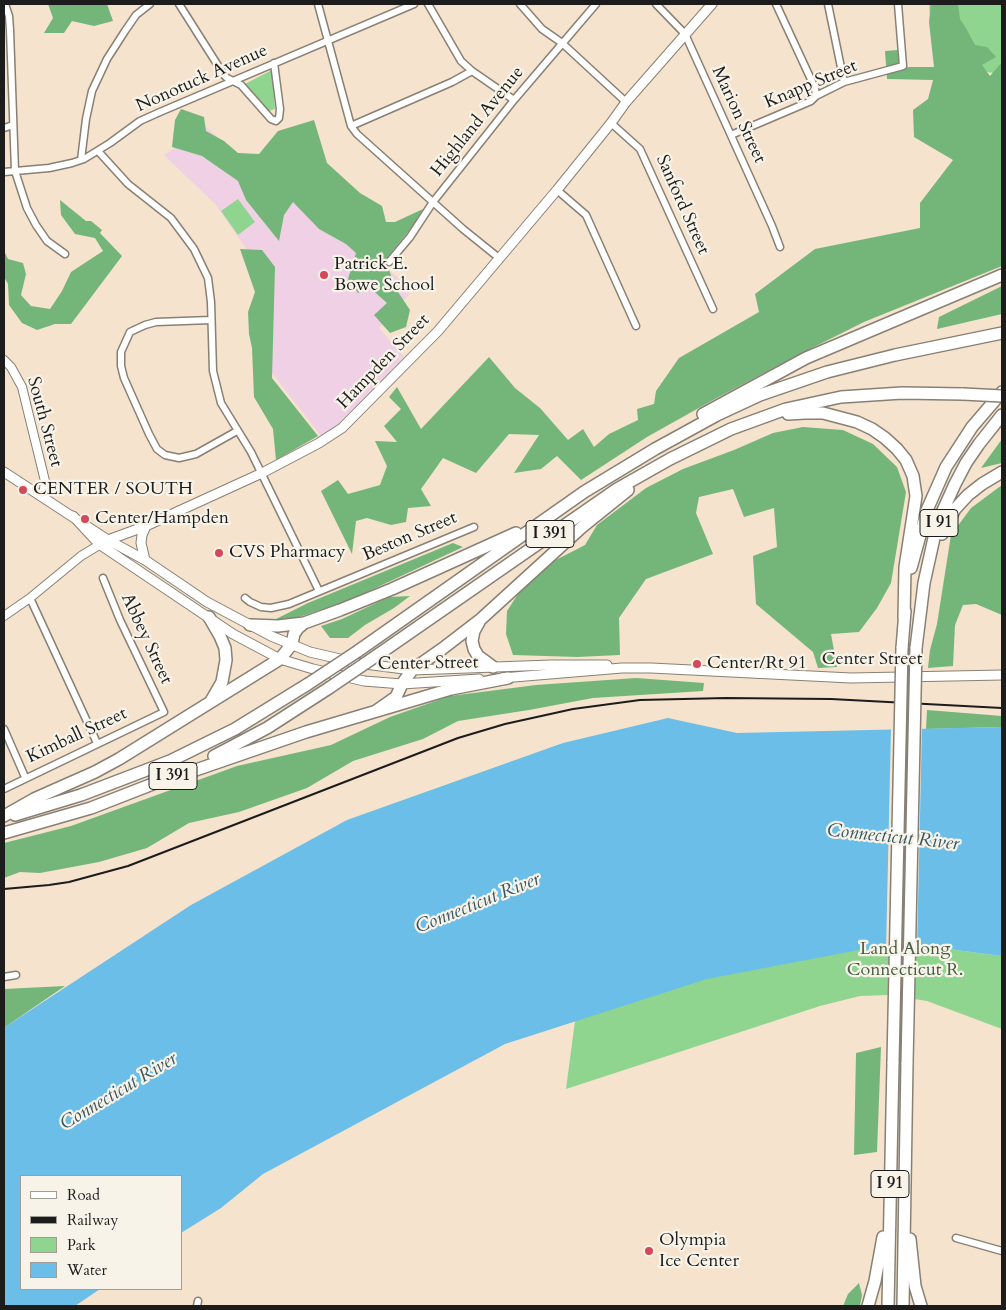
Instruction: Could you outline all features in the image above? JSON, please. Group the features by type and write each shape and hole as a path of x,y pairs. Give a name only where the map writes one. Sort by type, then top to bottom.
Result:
{"highway":[{"path":"655,449 705,413 785,368 1002,275"},
{"path":"655,449 731,408 805,379 873,360 1002,333"},
{"path":"731,429 775,412 836,398 896,393 1002,394"},
{"name":"I 91","path":"888,1306 904,618 917,544 936,488 949,462 966,436 988,407 1002,394"},
{"path":"731,429 784,415 805,412 823,413 842,417 867,426 897,449 910,468 916,491 905,567 904,618"},
{"name":"I 91","path":"903,1306 916,648 920,607 934,538 950,494 972,454 1002,415"},
{"name":"I 391","path":"4,833 83,811 158,782 201,763 245,740 330,688 617,489 670,459 731,429"},
{"name":"I 391","path":"4,817 81,795 170,761 235,729 308,684 601,481 655,449"},
{"path":"376,711 396,697 412,670 481,619 590,520 670,459"},
{"path":"920,607 939,542 949,519 968,495 1002,472"},
{"path":"250,625 278,626 304,623 392,589 545,519"},
{"path":"209,618 223,642 226,660 222,682 210,702"},
{"path":"481,619 474,631 472,641 478,656 493,668"},
{"path":"4,817 34,799 103,768 280,658 292,644 294,634 298,628 304,623"},
{"path":"158,782 250,749 376,711 452,689 508,678"},
{"path":"905,1180 914,1282 921,1306"},
{"path":"868,1306 877,1276 890,1186"}],"main road":[{"name":"Hampden Street","path":"108,540 146,526 262,473 319,443 342,428 438,331 557,190 626,102 712,4"},
{"name":"Center Street","path":"4,472 108,540 145,560 207,602 271,636 310,652 357,663 412,670 606,664 622,668"},
{"name":"Center Street","path":"73,516 99,544 233,634 280,658 340,676 364,681 402,684 508,678 622,668 852,678 1002,675"},
{"path":"145,560 141,543 146,526"}],"street":[{"path":"5,4 10,23 15,171 27,208 36,225 47,241 65,254"},
{"path":"81,160 86,119 92,91 107,59 125,31 136,15 150,4"},
{"path":"179,4 224,75 241,85 271,119 276,121 279,118 280,109 274,63"},
{"path":"318,4 351,126 368,146 463,229 500,258"},
{"name":"Nonotuck Avenue","path":"4,172 48,168 81,160 98,151 140,121 414,4"},
{"path":"428,4 461,61 472,71 514,100"},
{"path":"520,4 532,19 562,43 626,102"},
{"name":"Highland Avenue","path":"389,262 410,237 433,202 514,100 596,4"},
{"name":"Marion Street","path":"656,4 685,34 780,247"},
{"path":"776,4 815,88 816,96"},
{"path":"828,4 844,82"},
{"name":"Knapp Street","path":"731,135 811,101 816,96 844,82 903,66 898,4"},
{"path":"351,126 452,82 472,71"},
{"name":"Sanford Street","path":"611,123 640,149 713,309"},
{"path":"4,128 13,125"},
{"path":"98,151 128,184 171,218 194,249 208,278 213,371 221,403 251,452 320,591"},
{"path":"557,190 586,216 636,326"},
{"path":"211,320 156,322 144,325 130,332 121,352 121,366 124,378 156,449 165,456 179,458 196,454 237,431"},
{"name":"South Street","path":"4,360 22,387 45,481 43,497"},
{"name":"Beston Street","path":"245,598 261,607 271,608 289,604 474,527"},
{"path":"4,615 30,598 66,567 99,544 108,540"},
{"name":"Abbey Street","path":"103,578 120,620 164,712"},
{"path":"30,598 97,743"},
{"name":"Kimball Street","path":"4,789 25,777 164,712"},
{"path":"4,729 25,777"},
{"path":"4,977 16,975"},
{"path":"956,1238 1002,1251"}],"shaded area":[{"name":"Patrick E. Bowe School","path":"206,127 222,141 257,179 292,164 376,260 413,290 379,328 404,357 337,425 321,436 266,365 259,292 247,250 216,205 164,155"}],"green space":[{"path":"48,4 107,4 113,21 94,26 72,21 64,33 44,33 53,18"},
{"path":"929,4 1002,4 1002,142 993,73 934,63"},
{"path":"931,4 958,4 960,19 975,45 987,47 996,57 982,65 990,76 1002,62 1002,266 864,322 796,356 647,437 581,480 557,456 541,469 514,473 539,435 509,434 476,473 443,458 421,489 431,506 408,508 406,522 391,525 367,518 356,521 352,554 321,491 338,480 348,494 380,485 387,466 375,441 397,442 384,426 401,409 389,397 397,387 421,429 489,357 515,388 540,408 568,440 583,429 594,447 609,434 638,420 637,409 654,404 656,391 679,358 759,312 755,294 815,249 920,228 920,203 953,160 914,137 913,110 928,99 933,80 887,79 885,51 898,50 900,70 909,67 934,67 929,22"},
{"path":"272,70 275,109 269,111 245,84"},
{"path":"181,109 204,117 206,131 224,141 238,153 259,154 278,131 314,120 327,163 360,193 382,206 386,222 395,222 423,209 412,227 386,259 394,286 410,310 406,327 390,333 374,315 387,303 369,287 358,293 348,279 356,253 346,244 319,229 293,202 284,215 279,241 246,200 238,181 202,156 172,147 175,120"},
{"path":"238,199 255,222 238,235 221,211"},
{"path":"60,200 86,221 91,221 102,230 100,233 122,256 71,324 55,324 37,330 22,323 9,305 8,284 4,277 4,251 8,259 23,263 26,274 21,295 31,306 50,309 62,291 71,272 103,251 95,238 75,234 61,215"},
{"path":"240,249 262,250 275,267 272,378 318,436 276,460 273,429 254,397 248,312 255,292"},
{"path":"1002,286 1002,314 937,329 939,317"},
{"path":"803,427 843,430 873,444 897,467 906,492 891,583 877,608 859,632 831,634 837,667 818,668 813,652 756,604 753,556 777,547 774,508 744,517 733,489 699,497 696,513 713,554 646,579 619,618 620,655 577,657 513,655 506,634 507,611 520,591 548,564 585,545 597,525 646,488 683,469 773,433"},
{"path":"1002,439 1002,463 981,468"},
{"path":"1002,485 1002,615 976,604 963,605 955,625 953,666 928,668 951,535 971,508"},
{"path":"453,543 463,547 348,601 299,617 274,620 308,603"},
{"path":"410,596 348,638 330,638 321,626 342,619 389,597"},
{"path":"636,678 704,683 703,691 593,698 458,721 423,739 353,761 307,788 239,812 189,823 147,848 99,862 40,873 20,872 4,878 4,843 71,826 237,766 331,745 390,717 450,696 536,685"},
{"path":"927,710 1002,716 1002,727 926,729"},
{"name":"Land Along Connecticut R.","path":"792,944 948,949 1002,956 1002,1029 927,1001 889,995 860,996 820,1006 566,1089 575,1021"},
{"path":"65,986 8,1025 4,1028 4,989"},
{"path":"881,1047 877,1152 854,1155 856,1053"},
{"path":"859,1283 862,1295 860,1306 843,1306 848,1294"}],"water":[{"name":"Connecticut River","path":"668,718 737,733 1002,727 1002,956 948,949 864,949 707,979 505,1044 263,1174 221,1208 182,1232 182,1175 20,1175 20,1290 99,1290 75,1306 4,1306 4,1028 191,905 347,820 563,743"}],"pier":[{"path":"922,726 917,951 886,951 891,727"}],"railway":[{"path":"4,889 69,882 128,866 458,738 505,724 573,709 640,700 726,698 831,699 1002,708"}],"place":[{"name":"Patrick E. Bowe School","path":"324,275"},
{"name":"CENTER / SOUTH","path":"23,490"},
{"name":"Center/Hampden","path":"85,519"},
{"name":"CVS Pharmacy","path":"219,553"},
{"name":"Center/Rt 91","path":"697,664"},
{"name":"Olympia Ice Center","path":"649,1251"}]}
